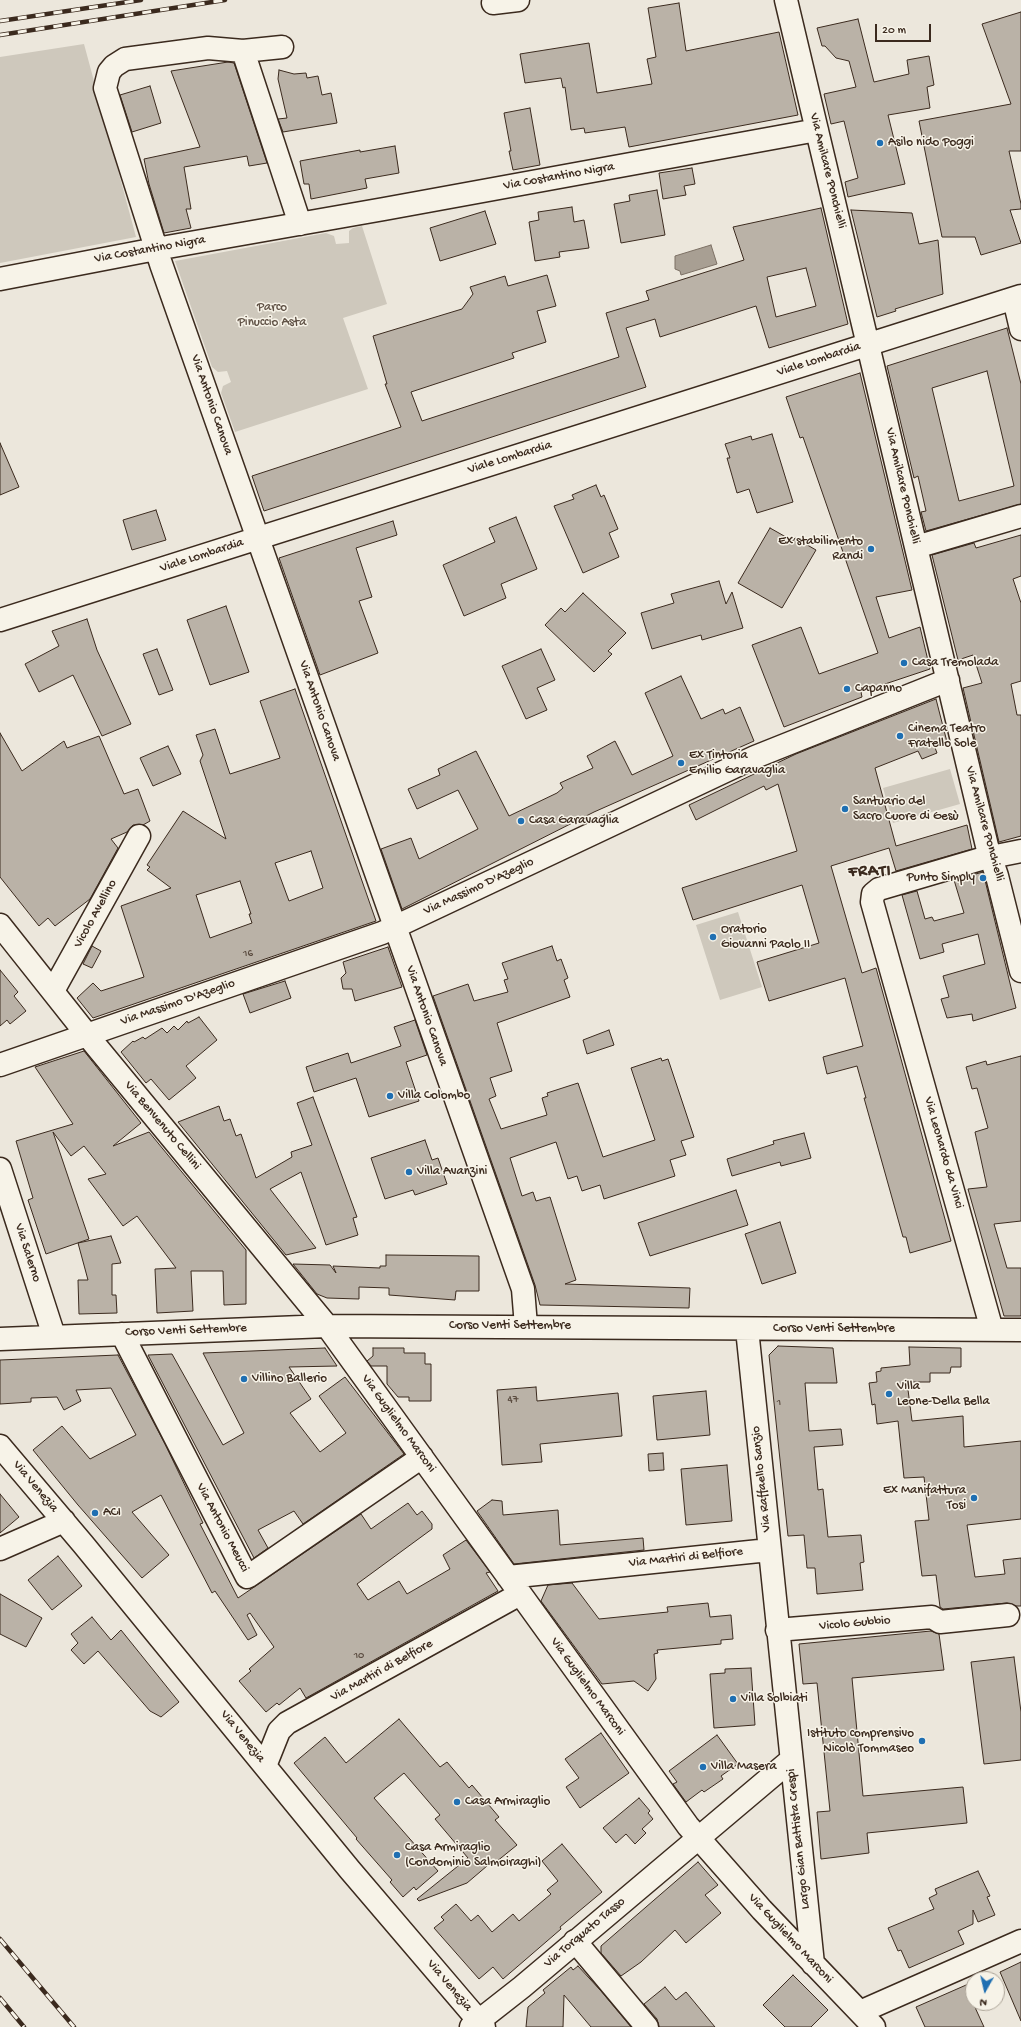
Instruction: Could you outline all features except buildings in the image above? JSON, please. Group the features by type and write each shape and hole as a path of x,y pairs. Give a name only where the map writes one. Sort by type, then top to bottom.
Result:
{"street":[{"path":"493,3 518,0"},
{"name":"Via Amilcare Ponchielli","path":"786,0 987,846 1009,918 1021,971"},
{"path":"282,47 242,51 300,224"},
{"name":"Via Antonio Canova","path":"242,51 208,48 125,59 114,66 109,72 105,88 156,248 523,1290 526,1326"},
{"name":"Via Costantino Nigra","path":"0,279 156,248 300,224 817,130"},
{"path":"1017,298 1021,329"},
{"name":"Viale Lombardia","path":"0,620 1017,298"},
{"path":"916,547 1021,516"},
{"name":"Via Massimo D'Azeglio","path":"0,1065 394,927 755,757 948,680"},
{"name":"Vicolo Avellino","path":"53,992 139,836"},
{"path":"991,858 1021,850"},
{"name":"Via Leonardo da Vinci","path":"991,858 981,859 884,887 876,892 872,902 992,1330"},
{"name":"Via Benvenuto Cellini","path":"0,925 86,1034 327,1326"},
{"name":"Via Salerno","path":"0,1169 54,1336"},
{"name":"Corso Venti Settembre","path":"0,1339 327,1326 1021,1330"},
{"name":"Via Guglielmo Marconi","path":"327,1326 422,1456 514,1586 698,1837 762,1910 867,2019"},
{"name":"Via Raffaello Sanzio","path":"747,1328 777,1630"},
{"name":"Via Antonio Meucci","path":"122,1334 247,1577 422,1456"},
{"name":"Via Venezia","path":"0,1446 64,1521 478,2025"},
{"path":"0,1548 64,1521"},
{"name":"Via Martiri di Belfiore","path":"265,1766 279,1731 287,1723 514,1586 769,1550"},
{"name":"Vicolo Gubbio","path":"777,1630 932,1617 940,1622 1008,1615"},
{"name":"Largo Gian Battista Crespi","path":"777,1630 813,1964"},
{"name":"Largo Gian Battista Crespi","path":"698,1837 791,1760"},
{"name":"Via Torquato Tasso","path":"478,2025 698,1837"},
{"name":"Largo Gian Battista Crespi","path":"762,1910 788,1924 800,1923 807,1918"},
{"path":"576,1941 647,2027"},
{"path":"867,2019 1021,1941"}],"green space":[{"path":"84,44 136,237 0,263 0,57"},
{"name":"Parco Pinuccio Asta","path":"362,226 387,304 343,318 368,389 235,432 221,393 223,386 231,382 227,371 218,372 212,367 175,261 326,233 334,236 336,244 349,243 349,231 353,228"},
{"path":"950,769 960,804 893,823 883,788"},
{"path":"738,912 762,987 720,1000 696,925"}],"shaded area":[{"path":"711,245 717,264 681,275 680,271 675,269 675,256"}],"railway":[{"path":"0,21 141,0"},
{"path":"0,35 225,0"},
{"path":"0,1939 74,2027"},
{"path":"0,1998 24,2027"}],"place":[{"name":"Asilo nido Poggi","path":"880,143"},
{"name":"Ex stabilimento Randi","path":"871,549"},
{"name":"Casa Tremolada","path":"904,663"},
{"name":"Capanno","path":"847,689"},
{"name":"Cinema Teatro Fratello Sole","path":"900,736"},
{"name":"Ex Tintoria Emilio Garavaglia","path":"681,763"},
{"name":"Santuario del Sacro Cuore di Gesù","path":"845,809"},
{"name":"Casa Garavaglia","path":"521,821"},
{"name":"Punto Simply","path":"983,878"},
{"name":"Oratorio Giovanni Paolo II","path":"713,937"},
{"name":"Villa Colombo","path":"390,1096"},
{"name":"Villa Avanzini","path":"409,1172"},
{"name":"Villino Ballerio","path":"244,1379"},
{"name":"Villa Leone-Della Bella","path":"889,1394"},
{"name":"Ex Manifattura Tosi","path":"974,1498"},
{"name":"ACI","path":"95,1513"},
{"name":"Villa Solbiati","path":"733,1699"},
{"name":"Istituto comprensivo Nicolò Tommaseo","path":"922,1741"},
{"name":"Villa Masera","path":"703,1767"},
{"name":"Casa Armiraglio","path":"457,1802"},
{"name":"Casa Armiraglio (Condominio Salmoiraghi)","path":"397,1855"}],"district":[{"name":"FRATI","path":"870,872"}]}
